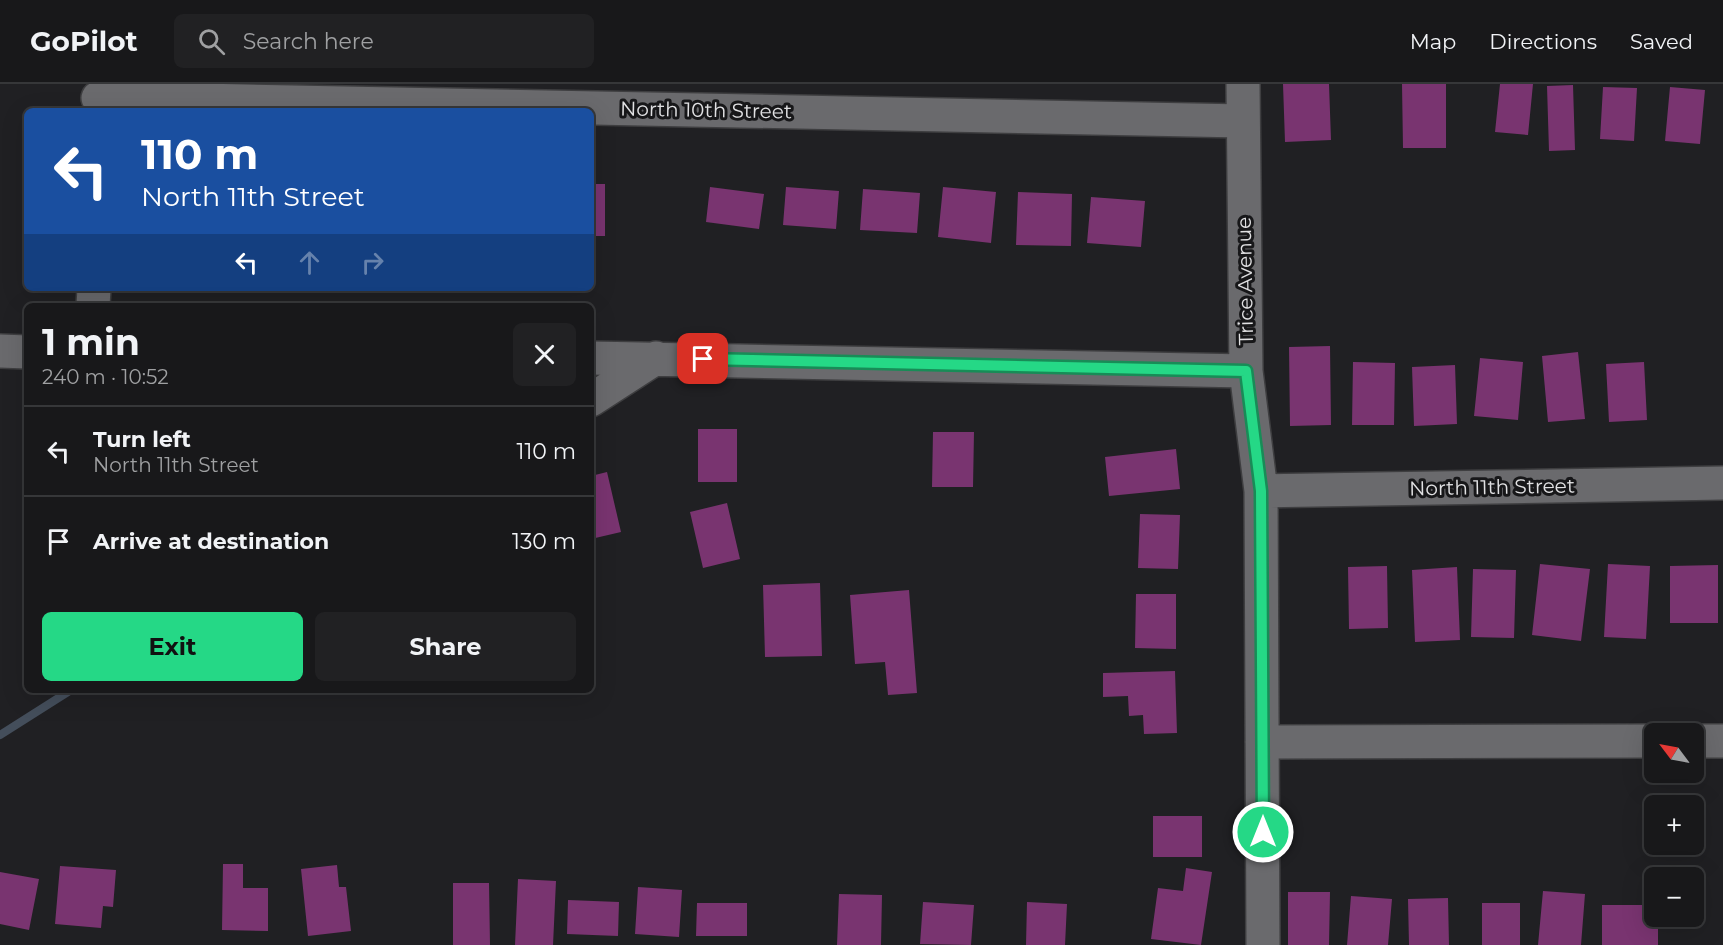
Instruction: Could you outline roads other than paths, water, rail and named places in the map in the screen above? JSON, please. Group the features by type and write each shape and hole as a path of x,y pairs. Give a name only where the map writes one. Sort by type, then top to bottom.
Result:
{"street":[{"name":"Trice Avenue","path":"1243,84 1246,371 1261,491 1263,945"},
{"name":"North 10th Street","path":"98,98 1243,121"},
{"path":"0,351 24,352"},
{"path":"594,358 1246,371"},
{"path":"594,398 656,358"},
{"name":"North 11th Street","path":"1261,491 1723,483"},
{"path":"1262,742 1644,741"},
{"path":"1704,741 1723,741"}],"waterway":[{"path":"0,735 66,693"}]}
